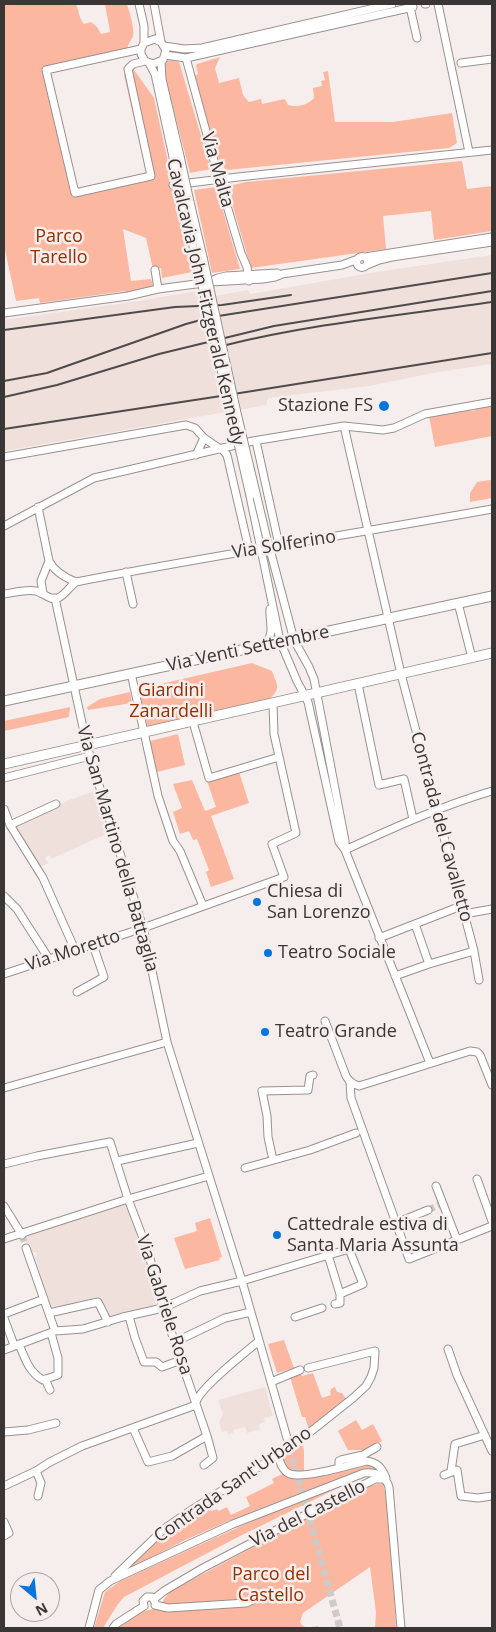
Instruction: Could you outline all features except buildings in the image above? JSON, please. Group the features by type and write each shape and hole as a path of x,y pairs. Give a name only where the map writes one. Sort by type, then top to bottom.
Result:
{"main road":[{"name":"Via Venti Settembre","path":"4,701 492,596"},
{"path":"4,764 492,653"}],"street":[{"path":"139,4 144,26 142,58 147,62"},
{"path":"154,4 163,44 163,58"},
{"path":"357,4 360,15"},
{"path":"360,15 392,4"},
{"path":"438,4 469,152"},
{"path":"307,27 186,58 163,58 157,63 133,64 128,69 151,176 75,193 46,70 143,46 151,40 184,49 202,48 360,15 412,7 417,38"},
{"name":"Cavalcavia John Fitzgerald Kennedy","path":"163,58 162,79 210,325 264,543"},
{"name":"Via Malta","path":"186,58 219,179 247,267 248,278"},
{"path":"461,63 492,59"},
{"name":"Cavalcavia John Fitzgerald Kennedy","path":"147,62 154,74 176,156"},
{"path":"173,186 219,179 492,150"},
{"path":"4,313 194,285 211,282 226,276 248,278 342,265 360,260 492,237"},
{"path":"360,260 363,267 392,257 492,242"},
{"path":"155,270 158,289"},
{"path":"4,526 94,478 256,441 344,426 383,430 394,428 425,414 492,402"},
{"path":"4,457 186,425 196,428 204,438 227,455 249,550"},
{"name":"Contrada del Cavalletto","path":"344,426 401,674 480,980"},
{"path":"196,455 204,438"},
{"path":"256,441 279,545"},
{"path":"38,507 52,567 76,582"},
{"name":"Via Solferino","path":"55,598 63,595 76,582 249,550 264,543 279,545 492,509"},
{"path":"264,543 271,601 280,641 297,681 306,696 339,842 344,850 430,1063"},
{"path":"264,543 294,640 309,667 318,693 346,841 344,850"},
{"path":"43,594 41,581 49,560"},
{"path":"126,572 133,604"},
{"path":"4,594 26,590 55,598"},
{"name":"Via San Martino della Battaglia","path":"55,598 87,746 143,928 167,1042 242,1281 287,1438"},
{"path":"266,644 272,632 270,618 271,601"},
{"path":"458,603 472,658"},
{"path":"131,673 158,796 173,841 180,851 203,906"},
{"path":"358,684 380,785 404,779 413,819"},
{"path":"193,722 210,778 280,757 274,734 273,704"},
{"path":"4,778 90,756"},
{"name":"Via Moretto","path":"4,974 143,928 284,876 272,844 296,833 280,757"},
{"path":"344,850 413,819 492,791"},
{"path":"10,824 56,804"},
{"path":"4,809 10,824 43,878 74,950"},
{"path":"4,896 17,909 49,959"},
{"path":"379,938 461,906"},
{"path":"464,914 492,909"},
{"path":"415,924 429,964"},
{"path":"77,992 104,977 93,945"},
{"path":"395,976 474,951"},
{"path":"325,1021 350,1082 352,1098 409,1259 492,1226"},
{"path":"4,1088 167,1042"},
{"path":"350,1082 359,1086 474,1051 480,1055 492,1085"},
{"path":"274,1160 268,1137 267,1116 262,1092 308,1090 310,1076 313,1074"},
{"path":"245,1168 310,1150 356,1133"},
{"name":"Via Gabriele Rosa","path":"4,1164 110,1142 128,1199 148,1251 163,1308 213,1458 204,1465"},
{"path":"117,1161 198,1143"},
{"path":"4,1239 128,1199 209,1176"},
{"path":"477,1179 492,1221"},
{"path":"436,1186 441,1205 457,1240"},
{"path":"4,1206 21,1234"},
{"path":"396,1223 428,1210"},
{"path":"4,1318 27,1364 35,1375 43,1380 58,1375 57,1352 48,1312 26,1248"},
{"path":"4,1350 53,1332 83,1329 163,1308 200,1292 349,1249 363,1284 340,1294"},
{"path":"328,1255 340,1294 337,1303"},
{"path":"4,1314 44,1299"},
{"path":"48,1312 98,1302 108,1322"},
{"path":"295,1317 322,1308"},
{"path":"175,1342 225,1318 251,1312"},
{"path":"128,1316 144,1362 156,1362 162,1367 181,1360"},
{"path":"4,1486 36,1472 50,1462 82,1446 196,1405 197,1398 231,1364 259,1341"},
{"path":"448,1349 457,1375 492,1451"},
{"name":"Contrada Sant'Urbano","path":"89,1628 99,1590 164,1529 295,1444 360,1392 368,1383 374,1371 375,1351 308,1368"},
{"path":"271,1382 300,1370"},
{"path":"45,1379 50,1390"},
{"path":"4,1432 28,1430 56,1423"},
{"path":"133,1428 148,1462 172,1456 206,1436"},
{"path":"451,1471 455,1444 485,1434"},
{"path":"339,1467 340,1460 363,1454 377,1447"},
{"path":"278,1454 281,1465 290,1474 302,1475 371,1461 379,1466 386,1480"},
{"path":"444,1474 457,1470 461,1496 478,1498 492,1496"},
{"path":"36,1472 41,1483 38,1496"},
{"path":"110,1581 233,1524 364,1473 376,1473 386,1480"},
{"name":"Via del Castello","path":"113,1628 116,1624 144,1606 150,1609 164,1591 203,1568 352,1490 375,1480 386,1480 392,1506 401,1628"},
{"path":"4,1522 8,1533 4,1536"},
{"name":"Via del Castello","path":"155,1602 168,1608 248,1603 257,1598"}],"shaded area":[{"path":"492,255 492,364 438,372 369,386 268,398 266,405 4,451 4,320 196,291 198,299 248,290 250,294 383,271"},
{"path":"98,790 110,828 103,831 104,835 51,859 49,855 45,858 48,863 40,867 16,826 69,800"},
{"path":"128,1203 150,1269 148,1277 158,1308 109,1320 97,1297 62,1309 61,1307 50,1309 35,1257 37,1256 36,1252 30,1253 24,1234"},
{"path":"265,1387 273,1416 264,1418 265,1422 259,1424 260,1429 247,1433 245,1427 233,1430 233,1433 222,1432 219,1422 223,1414 218,1400"}],"green space":[{"name":"Parco Tarello","path":"4,4 76,4 84,24 91,22 101,34 110,32 105,4 127,4 132,20 133,33 128,50 44,68 73,196 138,183 148,179 124,75 132,67 154,98 192,272 162,278 161,268 153,269 146,238 123,229 131,281 151,279 153,286 126,293 125,291 40,303 39,298 16,301 4,245"},
{"path":"220,57 215,68 219,83 239,78 243,95 249,102 261,99 262,104 285,99 288,105 299,106 306,104 314,98 313,88 322,86 321,81 325,80 323,72 328,71 335,122 393,122 452,113 457,143 449,148 227,170 220,164 194,76 198,74 197,64"},
{"path":"167,61 179,62 211,169 190,173 165,76 165,65"},
{"path":"462,161 467,189 492,186 492,231 434,240 431,211 383,216 386,249 251,268 230,197 230,189 233,185 246,182"},
{"path":"216,187 240,269 212,273 194,190"},
{"path":"492,405 492,436 435,447 429,416 470,409 471,411 476,410 476,408"},
{"path":"492,480 492,498 470,502 470,493 477,482"},
{"name":"Giardini Zanardelli","path":"252,663 272,671 277,683 277,690 268,700 148,728 139,689"},
{"path":"130,692 132,703 88,710 87,707 100,699"},
{"path":"70,707 69,717 4,731 4,721"},
{"path":"178,734 185,765 157,772 150,741"},
{"path":"239,772 249,803 211,816 234,879 211,887 206,872 209,870 197,839 193,840 189,831 180,834 173,812 182,808 173,784 192,780 205,811 216,807 207,781"},
{"path":"210,1218 222,1257 219,1258 220,1260 185,1269 174,1238 197,1231 195,1223"},
{"path":"284,1340 294,1368 277,1373 268,1344"},
{"path":"300,1373 302,1376 313,1373 322,1398 331,1395 331,1389 335,1387 337,1392 342,1393 347,1400 309,1430 305,1417 302,1417 290,1377"},
{"path":"356,1420 362,1430 373,1424 382,1441 365,1450 348,1450 338,1431"},
{"path":"302,1443 304,1450 304,1472 291,1473 286,1470 281,1456"},
{"path":"371,1463 384,1476 363,1471 314,1488 233,1519 185,1540 131,1568 130,1566 167,1533 207,1504 211,1511 217,1509 219,1511 227,1507 231,1515 250,1506 246,1497 274,1483 272,1479 284,1473 291,1477"},
{"path":"363,1477 238,1537 124,1597 103,1628 94,1628 105,1592 119,1582 271,1513"},
{"name":"Parco del Castello","path":"383,1484 389,1511 396,1628 375,1628 376,1612 370,1567 303,1613 300,1622 303,1626 318,1626 319,1628 117,1628 136,1614 158,1608 168,1594 186,1583 368,1486"}],"tunnel":[{"path":"428,1210 439,1205"},
{"path":"22,1235 26,1248"},
{"path":"287,1438 340,1628"}],"railway":[{"path":"4,381 47,373 186,324 212,317 492,273"},
{"path":"4,397 57,385 159,354 274,326 492,291"},
{"path":"4,330 175,307 222,305 291,295"},
{"path":"222,346 322,326 492,302"},
{"path":"4,429 492,353"}],"place":[{"name":"Stazione FS","path":"384,406"},
{"name":"Chiesa di San Lorenzo","path":"257,902"},
{"name":"Teatro Sociale","path":"268,953"},
{"name":"Teatro Grande","path":"265,1032"},
{"name":"Cattedrale estiva di Santa Maria Assunta","path":"277,1235"}]}
